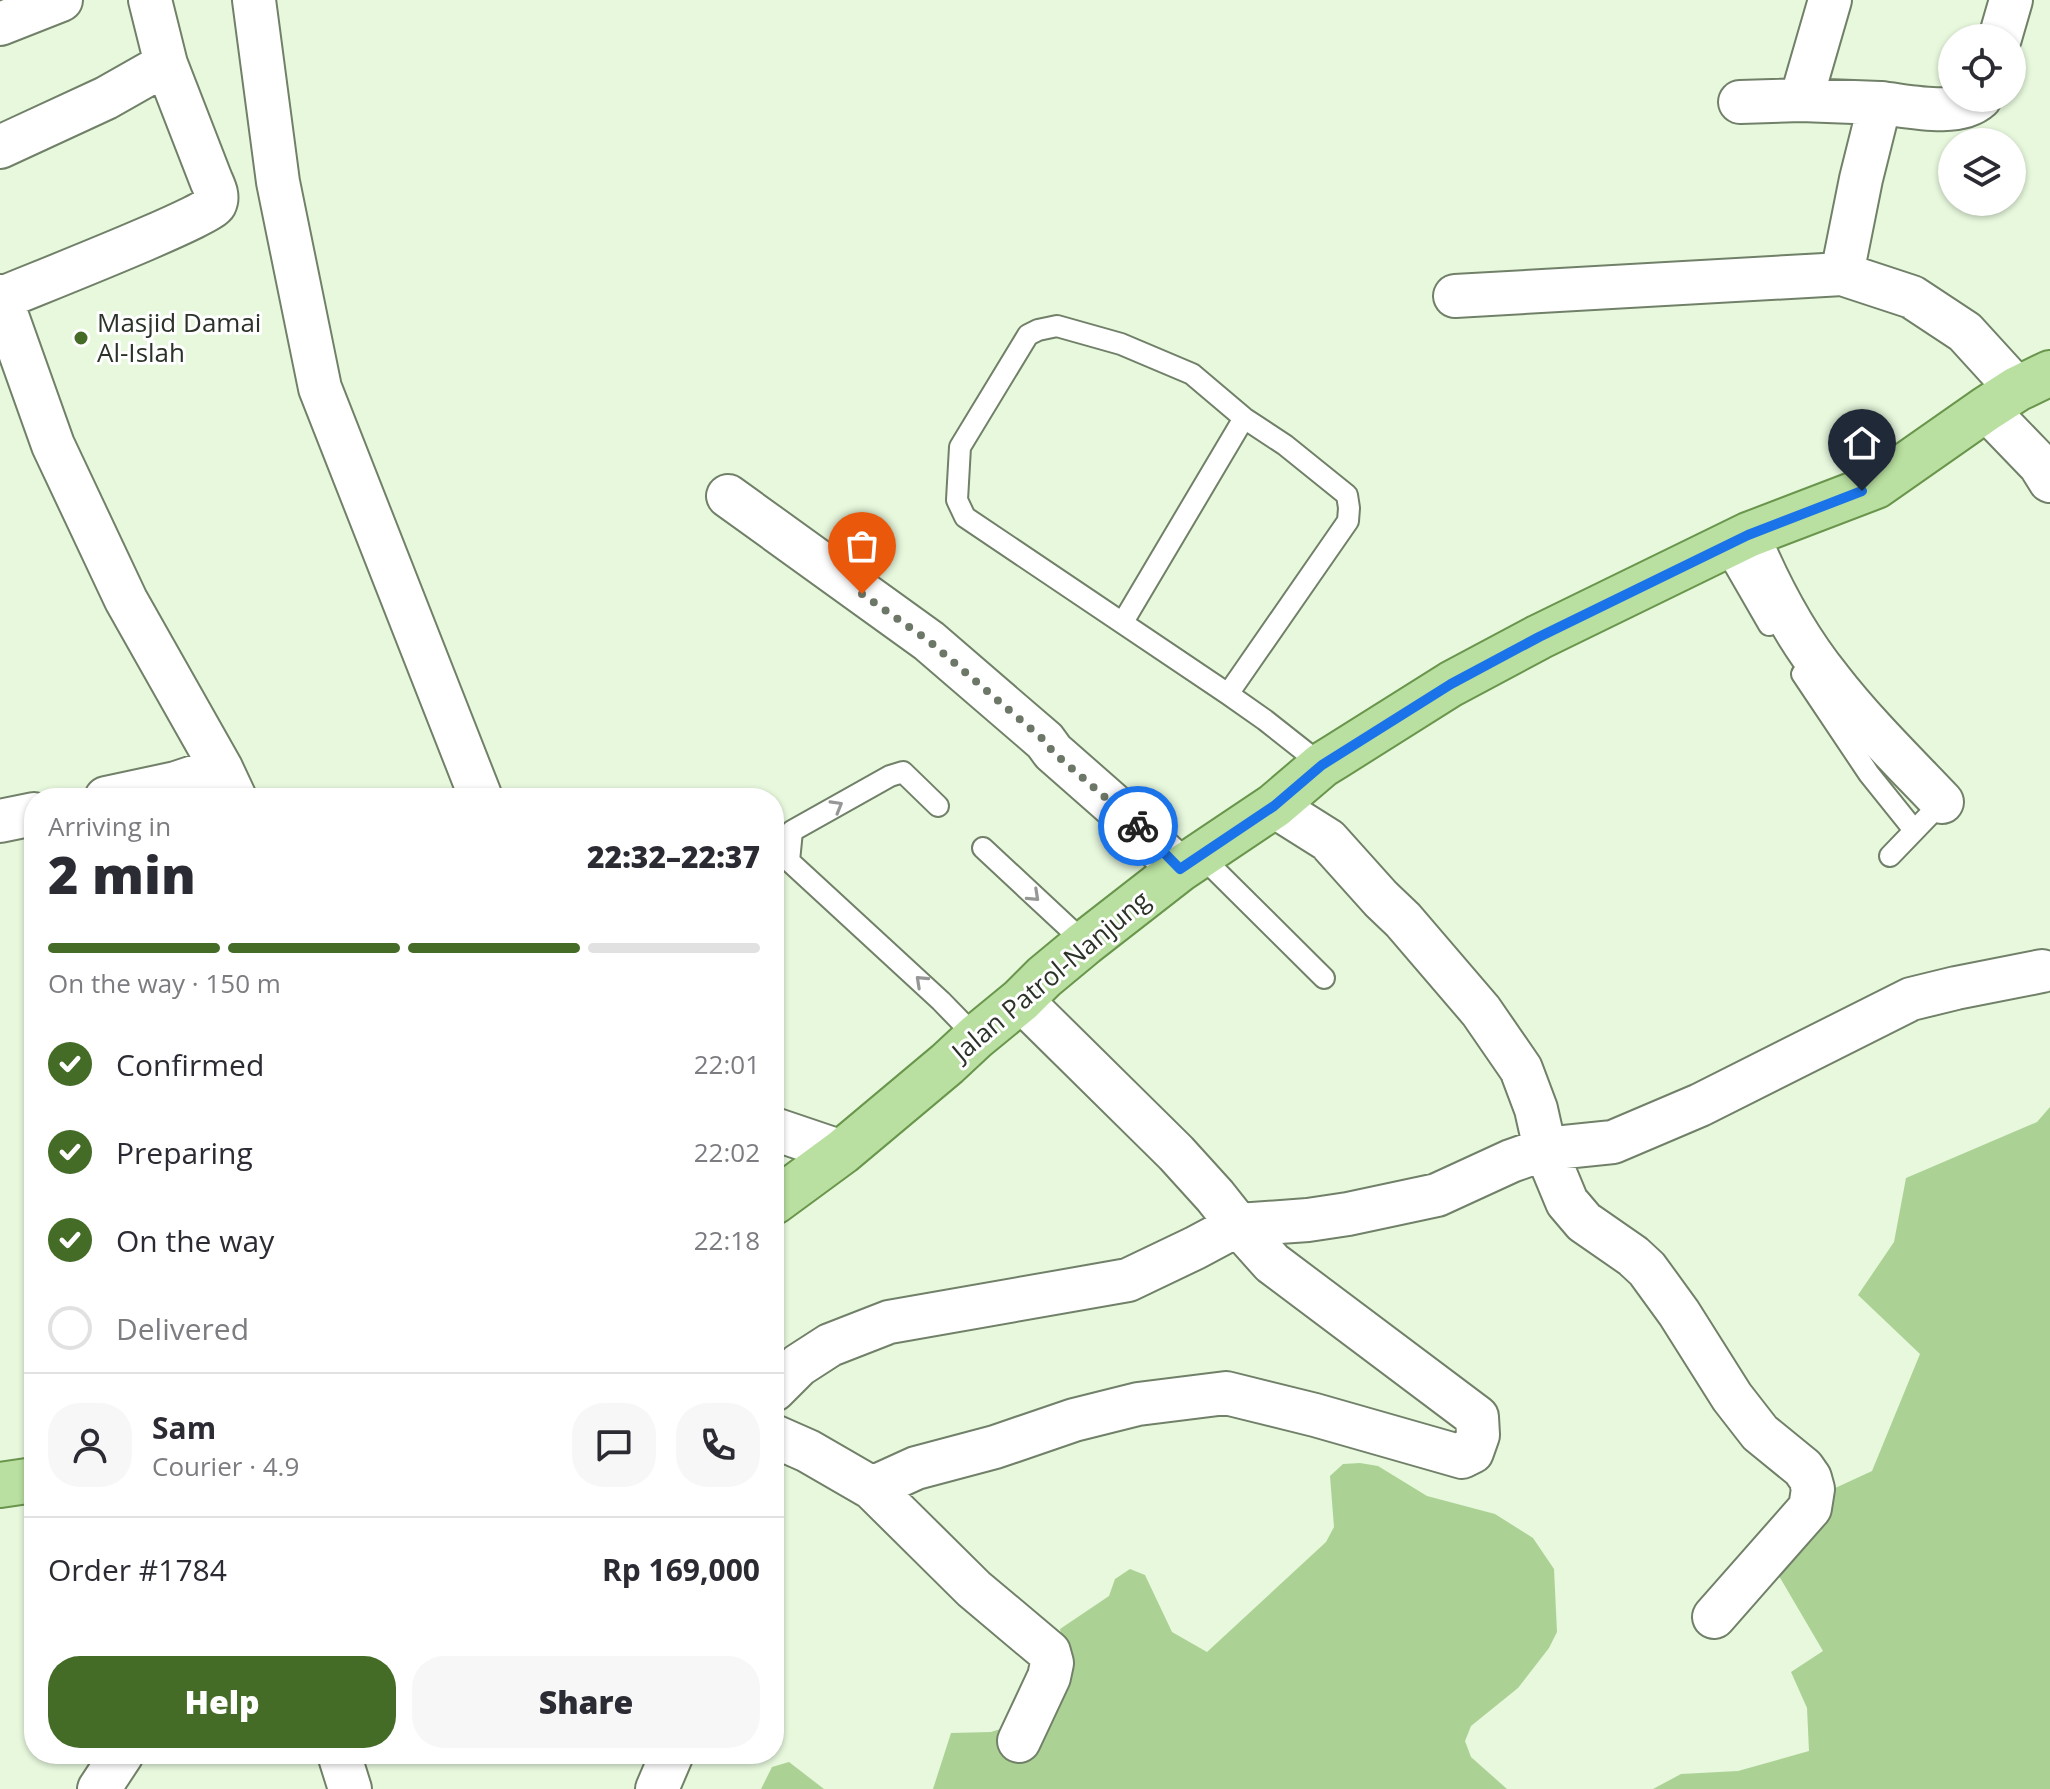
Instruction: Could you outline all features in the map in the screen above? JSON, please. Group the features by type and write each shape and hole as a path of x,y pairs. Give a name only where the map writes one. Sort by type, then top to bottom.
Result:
{"main road":[{"name":"Jalan Patrol-Nanjung","path":"784,1195 842,1152 1085,943 1190,862 1274,806 1322,765 1451,684 1539,637 1736,541 1876,486 2017,390"},
{"path":"0,1485 24,1481"}],"street":[{"path":"0,24 61,0"},
{"path":"150,0 166,64 217,196 215,205 168,229 0,298 66,473 126,600 228,783 176,783 153,788"},
{"path":"254,0 278,182 320,388 477,788"},
{"path":"1801,100 1830,0"},
{"path":"2004,24 2011,0"},
{"path":"0,147 106,98 166,64"},
{"path":"1740,102 1801,100 1938,109"},
{"path":"1842,274 1880,103"},
{"path":"1455,296 1842,274 1912,297 1965,332 2017,390 2047,470"},
{"path":"728,496 929,641 1045,741 1053,752 1144,832 1160,850 1190,862"},
{"path":"1736,541 1758,558 1797,633 1828,678 1860,715 1928,816"},
{"path":"1274,806 1328,840 1403,920 1481,1011 1521,1069 1536,1109 1545,1149 1567,1202 1584,1222 1647,1269 1732,1397 1760,1433 1803,1468 1810,1478 1813,1489 1810,1508 1714,1617"},
{"path":"0,821 24,816"},
{"path":"784,1380 799,1365 830,1345 889,1322 1128,1280 1238,1225 1348,1214 1437,1195 1545,1149 1613,1142 1700,1105 1911,999 2042,971"},
{"path":"872,1488 916,1468 995,1447 1074,1420 1138,1404 1226,1393 1462,1457 1472,1452 1478,1435 1477,1417 1272,1263 1176,1153 1021,1000"},
{"path":"784,1132 842,1152"},
{"path":"784,1440 872,1488 974,1589 1049,1652 1052,1663 1049,1677 1019,1741"},
{"path":"99,1789 115,1764"},
{"path":"342,1764 350,1789"},
{"path":"657,1789 668,1764"}],"lane":[{"path":"1228,694 1348,521 1347,495 1285,445 1244,418 1192,374 1121,344 1057,326 1028,335 960,447 957,500 965,517 1228,694 1322,765"},
{"path":"1123,622 1244,418"},
{"path":"938,806 903,772 890,776 792,831 789,861 932,992 976,1037"},
{"path":"1890,856 1928,816"},
{"path":"983,848 1085,943"},
{"path":"1190,862 1324,978"}],"green space":[{"path":"2050,1107 2050,1789 1653,1789 1681,1774 1738,1771 1809,1751 1807,1708 1791,1672 1823,1651 1775,1569 1833,1489 1872,1471 1920,1354 1858,1295 1894,1242 1906,1178 2037,1122"},
{"path":"1343,1464 1378,1466 1427,1496 1495,1514 1533,1538 1554,1569 1557,1632 1549,1648 1518,1688 1471,1726 1465,1741 1471,1757 1507,1789 933,1789 951,1733 991,1732 1055,1711 1070,1672 1060,1629 1109,1596 1115,1579 1130,1569 1145,1575 1172,1632 1207,1652 1326,1542 1334,1527 1330,1476"},
{"path":"789,1762 824,1789 761,1789 772,1767"}],"way so far":[{"path":"862,594 929,641 1138,826"}],"place":[{"name":"Masjid Damai Al-Islah","path":"81,338"}],"route":[{"path":"1138,826 1180,869 1274,806 1322,765 1451,684 1539,637 1748,535 1862,491"}]}
